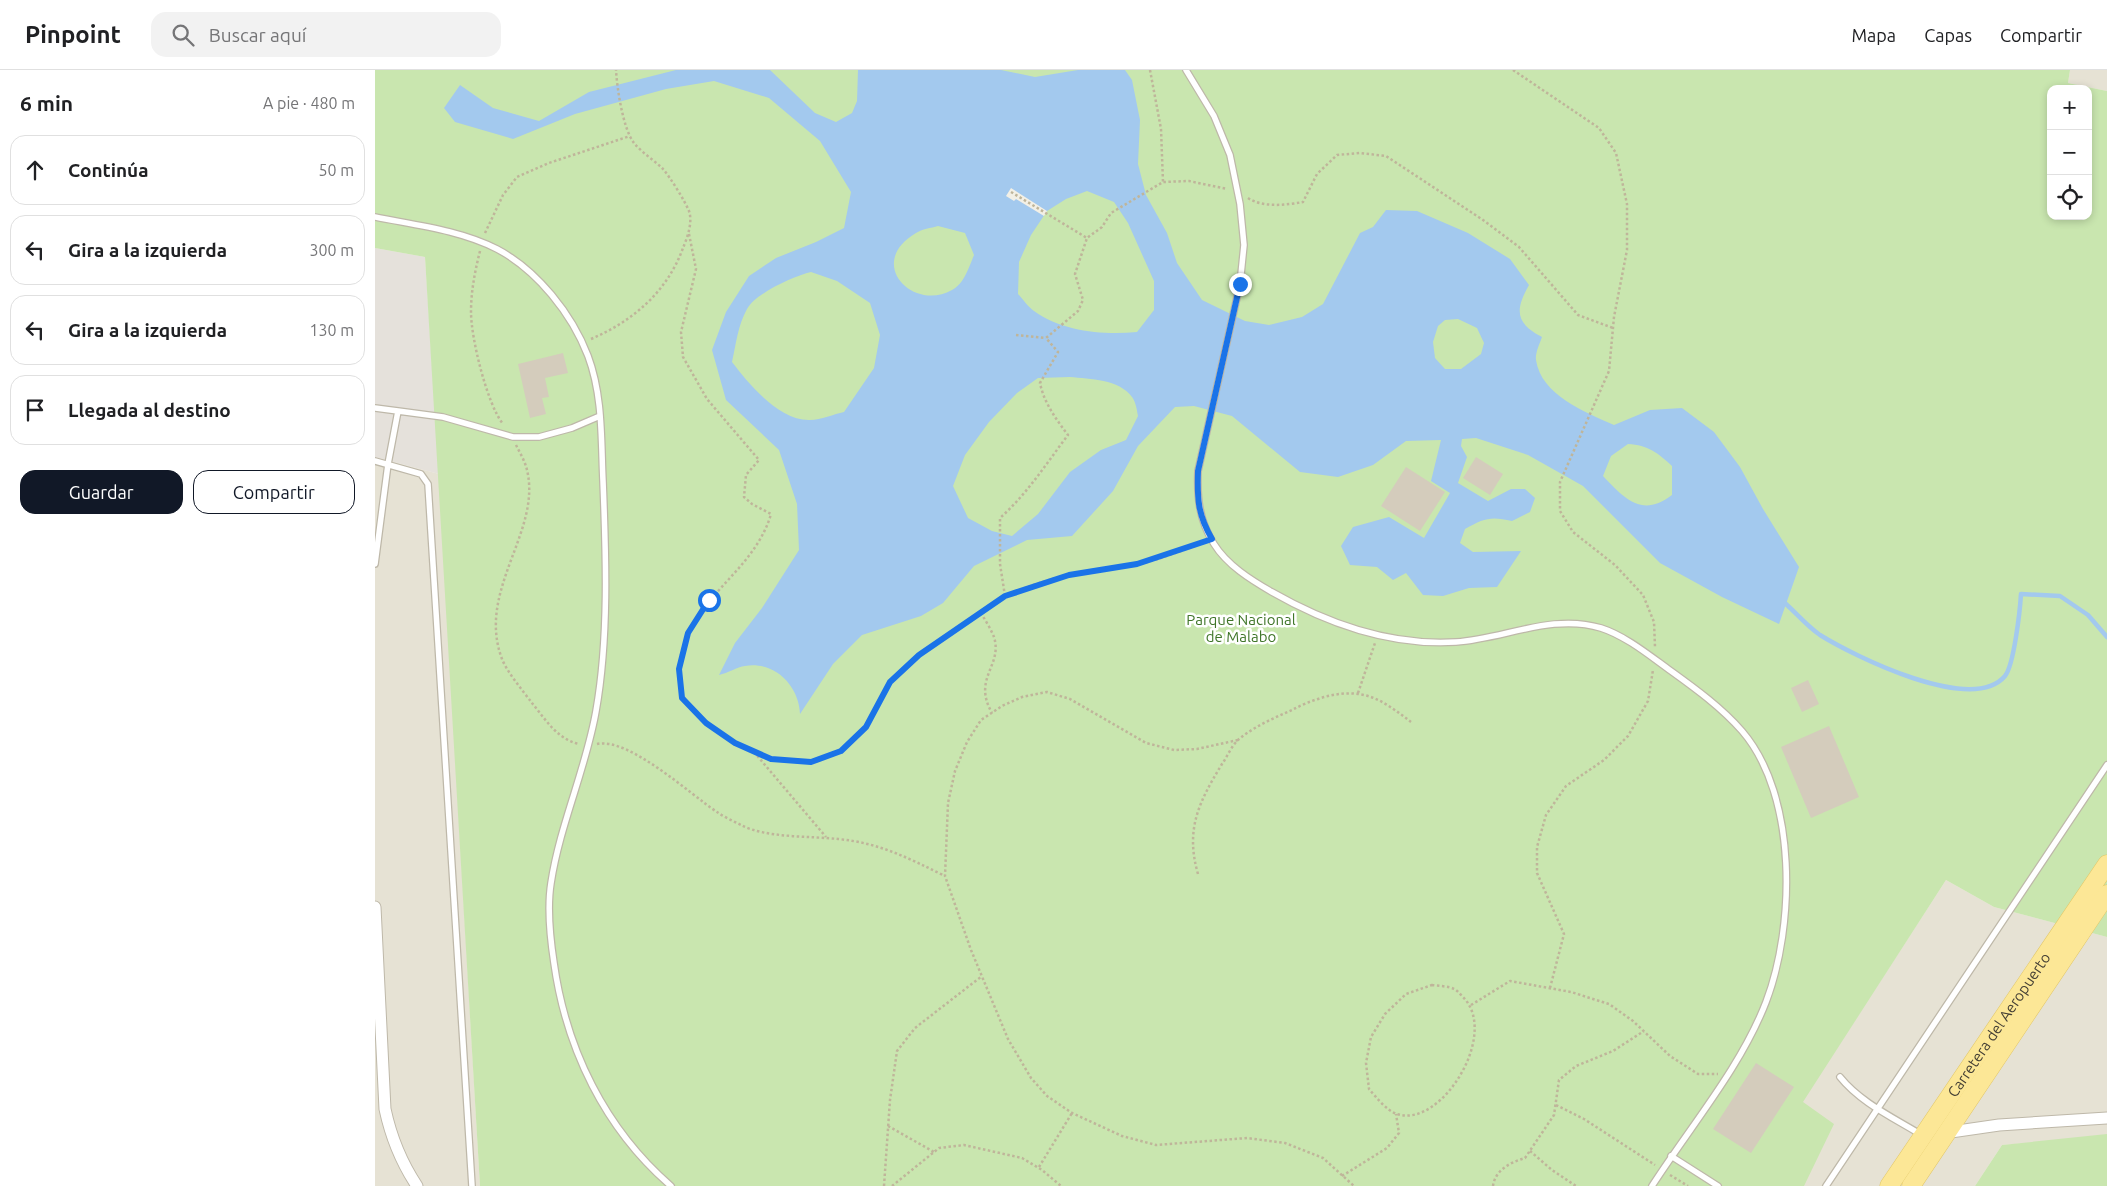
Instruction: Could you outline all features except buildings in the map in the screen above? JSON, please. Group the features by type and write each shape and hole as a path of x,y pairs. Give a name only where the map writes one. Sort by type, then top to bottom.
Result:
{"main road":[{"name":"Carretera del Aeropuerto","path":"1889,1186 2107,864"},
{"name":"Carretera del Aeropuerto","path":"1911,1186 2107,894"}],"street":[{"path":"375,907 385,1109 391,1134 413,1183"},
{"path":"1922,1135 1999,1125 2107,1118"}],"lane":[{"path":"1186,70 1214,116 1230,155 1244,245 1240,284 1198,471 1197,501 1203,524 1212,539 1233,565 1257,584 1300,608 1348,627 1403,640 1460,642 1548,625 1575,624 1600,628 1617,635 1711,701 1743,733 1759,756 1772,786 1782,828 1785,858 1785,924 1778,962 1766,1001 1751,1034 1652,1186"},
{"path":"375,217 468,236 498,250 529,273 556,301 588,356 597,392 600,416 604,511 602,657 596,711 563,830 551,885 550,937 557,988 577,1055 591,1085 608,1114 634,1148 671,1186"},
{"path":"375,408 443,417 513,437 539,437 572,428 600,416"},
{"path":"375,564 388,464 398,412"},
{"path":"375,461 421,474 428,484 472,1186"},
{"path":"1826,1186 2107,765"},
{"path":"1840,1077 1847,1086 1877,1108 1922,1135"},
{"path":"1671,1156 1719,1186"}],"path":[{"path":"616,70 624,111 634,143 664,171 689,212 689,234 696,269 681,332 683,357 707,399 759,460 746,475 744,496 752,504 771,514 766,531 741,568 709,600 688,633 679,669 682,698 706,723 735,743 771,759 811,762 841,751 866,727 890,682 919,655 1005,596 1069,575 1137,564 1212,539"},
{"path":"1150,70 1161,129 1163,182"},
{"path":"1513,70 1599,128 1616,154 1627,204 1627,250 1613,328 1609,371 1560,482 1560,511 1573,532 1615,565 1643,595 1654,622 1655,660 1648,701 1628,736 1604,760 1566,786 1546,815 1537,847 1537,873 1564,934 1550,988"},
{"path":"631,136 549,163 517,177 503,195 482,243 473,280 471,313 487,391 499,420 513,437 527,470 527,497 523,528 504,575 495,621 502,659 553,730 568,741 587,746 601,743 645,760 717,812 743,826 793,837 827,838 886,848 945,876"},
{"path":"1046,338 1077,311 1083,300 1075,274 1087,238 1102,227 1111,212 1150,188 1163,182 1189,181 1237,191 1253,201 1283,206 1303,202 1317,174 1337,155 1360,153 1386,156 1411,170 1444,196 1483,220 1519,248 1578,315 1613,328"},
{"path":"1011,192 1087,238"},
{"path":"581,343 613,330 640,310 662,289 677,264 689,234"},
{"path":"1005,596 1000,564 1000,518 1033,486 1069,435 1057,421 1042,395 1040,383 1058,352 1046,338 1017,335"},
{"path":"981,612 994,638 995,655 985,681 984,700 992,713"},
{"path":"1358,694 1378,634"},
{"path":"1354,1186 1323,1158 1285,1143 1247,1138 1156,1145 1122,1136 1072,1113 1047,1096 1031,1078 1008,1038 982,976 945,876 948,804 955,771 967,742 981,720 1022,697 1047,692 1070,699 1146,743 1174,750 1197,749 1237,740 1261,724 1304,704 1333,695 1358,694 1386,704 1411,722"},
{"path":"1198,874 1194,860 1193,832 1200,801 1237,740"},
{"path":"753,751 827,838"},
{"path":"884,1186 888,1126 897,1051 915,1028 982,976"},
{"path":"1471,1005 1510,981 1550,988 1609,1004 1644,1031 1670,1056 1698,1074 1727,1073"},
{"path":"1432,985 1454,988 1471,1005 1475,1018 1475,1036 1467,1065 1452,1090 1435,1104 1412,1116 1396,1114 1369,1089 1366,1063 1371,1037 1385,1014 1406,994 1432,985"},
{"path":"1493,1186 1494,1180 1509,1163 1525,1158 1554,1115 1559,1080 1576,1066 1613,1051 1644,1031"},
{"path":"1556,1105 1584,1119 1688,1186"},
{"path":"1039,1168 1072,1113"},
{"path":"1342,1176 1387,1148 1399,1133 1396,1114"},
{"path":"888,1126 934,1152"},
{"path":"892,1186 939,1148 964,1145 1022,1158 1039,1168 1061,1186"},
{"path":"1530,1151 1551,1170 1576,1186"}],"shaded area":[{"path":"2070,70 2107,70 2107,91 2092,88 2092,85 2068,83"},
{"path":"375,248 425,257 439,474 375,457"},
{"path":"375,457 439,474 480,1186 375,1186"},
{"path":"1946,880 1994,907 2107,937 2107,1137 2002,1145 1975,1186 1801,1186 1802,1102"}],"green space":[{"name":"Parque Nacional de Malabo","path":"375,70 2070,70 2068,83 2078,85 2047,85 2047,220 2092,220 2092,88 2107,91 2107,937 1994,907 1946,880 1803,1102 1834,1124 1804,1186 480,1186 425,257 375,248"},
{"path":"2107,1134 2107,1186 1975,1186 2002,1145"}],"water":[{"path":"676,70 770,70 815,113 836,122 852,113 857,101 858,70 1001,70 1035,77 1078,70 1125,70 1132,80 1140,120 1138,164 1146,195 1167,233 1177,263 1202,300 1245,321 1269,325 1302,317 1323,304 1360,233 1373,227 1386,210 1417,211 1468,233 1510,259 1529,285 1521,302 1520,315 1522,321 1533,332 1542,337 1536,360 1546,383 1555,393 1578,408 1614,425 1650,410 1682,408 1714,432 1740,467 1763,509 1799,567 1779,624 1722,597 1660,563 1583,486 1528,455 1476,438 1462,439 1461,446 1467,457 1458,483 1488,501 1511,489 1525,489 1535,498 1530,512 1512,521 1493,518 1477,522 1465,529 1460,543 1473,552 1521,551 1497,587 1469,588 1443,596 1423,595 1406,573 1393,580 1377,567 1350,565 1341,546 1353,527 1389,517 1424,538 1450,493 1431,481 1441,440 1406,441 1373,465 1338,477 1300,472 1232,416 1194,406 1175,407 1138,446 1113,491 1072,536 1027,540 974,566 943,603 921,616 862,635 833,664 800,714 799,704 790,685 766,667 756,665 745,666 719,675 735,643 762,608 799,550 797,504 779,450 726,400 712,350 726,312 749,276 776,258 816,242 844,228 851,192 820,141 769,98 714,81 666,89 575,114 513,139 455,122 444,108 460,85 493,108 539,121 589,92","holes":["1087,191 1114,202 1128,223 1154,281 1154,310 1137,332 1098,332 1058,324 1034,311 1018,294 1019,262 1031,235 1047,211 1066,199","938,226 965,233 974,255 960,284 952,290 937,295 923,295 910,290 900,281 895,270 895,258 901,245 916,233","811,272 837,281 870,303 880,335 874,368 844,412 814,420 798,419 776,408 756,390 732,362 741,322 747,309 758,297 767,291","1458,319 1477,328 1484,343 1481,354 1461,369 1445,369 1435,358 1433,342 1438,326 1445,320","1070,377 1095,379 1112,383 1126,391 1134,401 1138,416 1126,440 1101,450 1070,472 1038,514 1012,536 992,531 968,518 953,486 965,455 989,422 1017,393 1038,378","1628,444 1641,446 1657,454 1672,466 1672,495 1652,505 1635,503 1619,492 1603,476 1611,456"]}],"pier":[{"path":"1011,188 1047,211 1044,216 1016,199 1014,201 1006,196"}],"waterway":[{"path":"1786,604 1820,635 1859,656 1913,678 1941,686 1967,689 1989,686 2005,676 2014,649 2021,594 2060,596 2088,615 2107,637"}],"route":[{"path":"709,600 688,633 679,669 682,698 706,723 735,743 771,759 811,762 841,751 866,727 890,682 919,655 1005,596 1069,575 1137,564 1212,539 1203,524 1197,501 1198,471 1240,284"}]}
